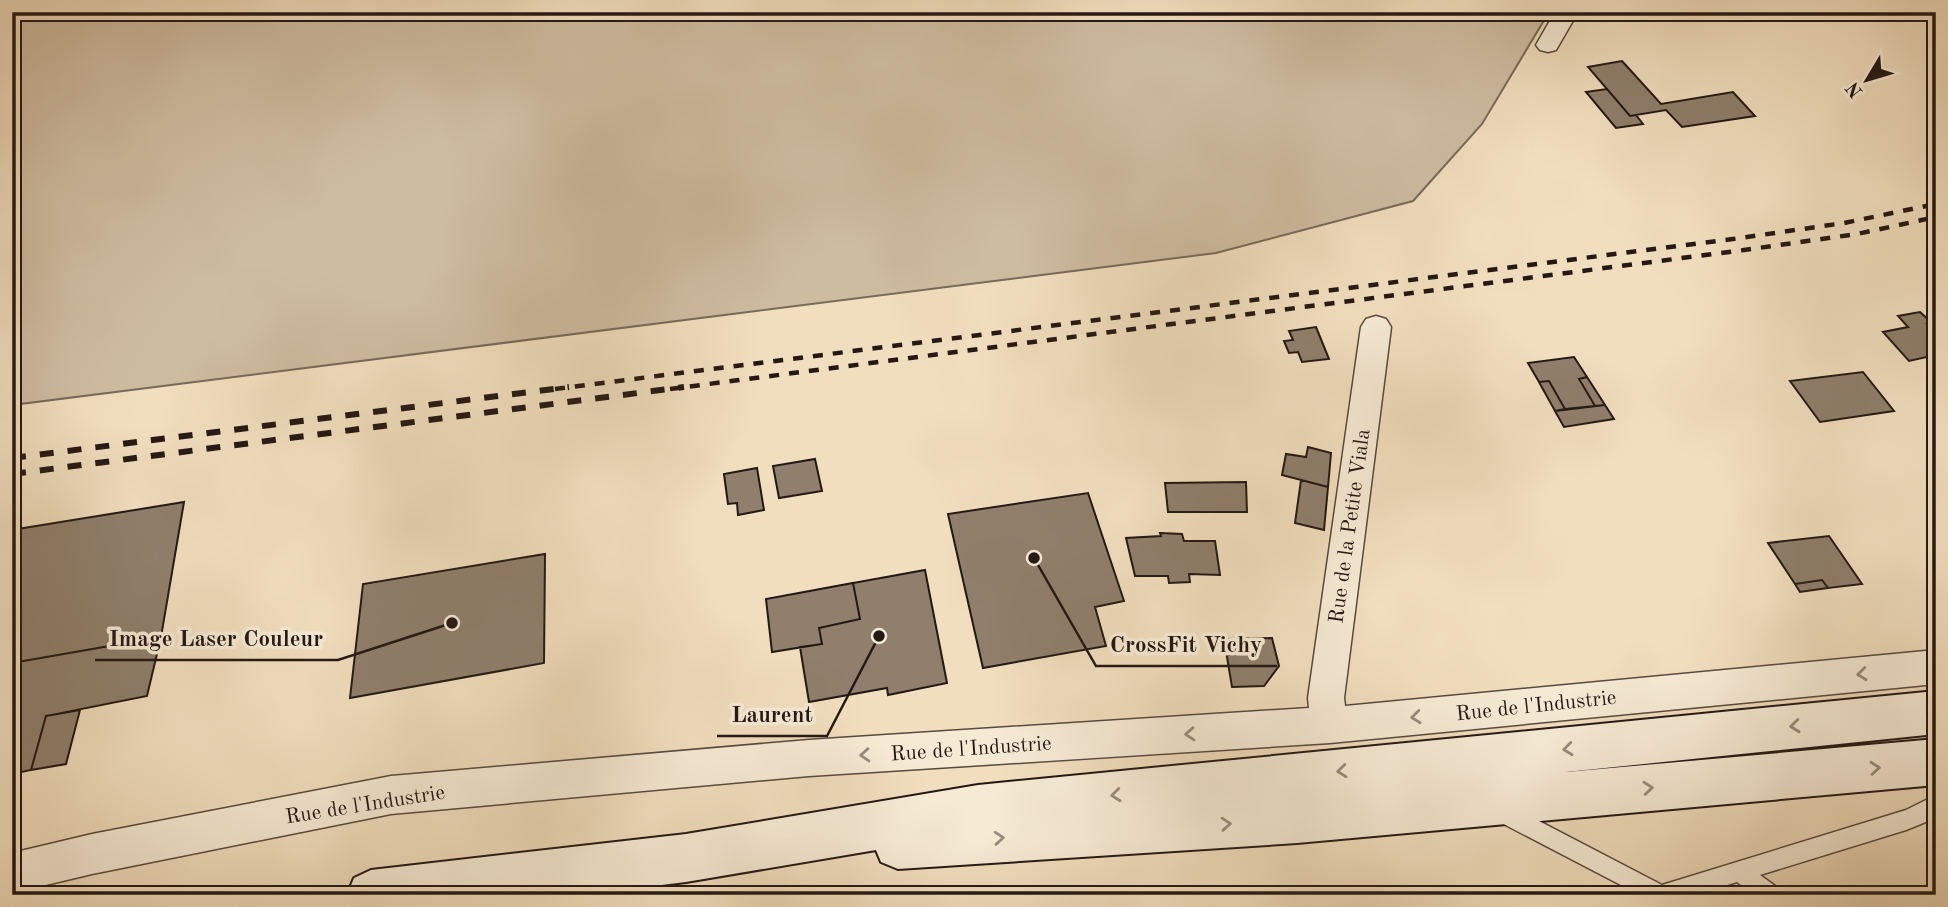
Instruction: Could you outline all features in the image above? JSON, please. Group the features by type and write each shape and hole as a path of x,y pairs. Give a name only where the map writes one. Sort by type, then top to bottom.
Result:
{"main road":[{"path":"371,895 686,858 978,809 1936,712"},
{"path":"686,858 1297,819 1936,762"}],"street":[{"path":"1548,45 1567,12"},
{"name":"Rue de la Petite Viala","path":"1330,725 1326,698 1376,327"},
{"name":"Rue de l'Industrie","path":"12,873 92,854 391,795 809,758 1330,725 1936,667"}],"lane":[{"path":"1482,803 1661,895 1906,820 1926,812 1936,804"},
{"path":"1739,871 1772,895"}],"shaded area":[{"path":"12,12 1549,12 1482,124 1413,201 1216,253 12,405"}],"building":[{"path":"1622,61 1661,104 1733,92 1755,116 1682,127 1666,110 1630,116 1588,67"},
{"path":"1607,89 1630,116 1636,115 1643,124 1616,128 1586,92"},
{"path":"1920,312 1932,323 1927,324 1936,334 1936,355 1909,361 1883,332 1908,327 1898,316"},
{"path":"1316,327 1329,359 1302,362 1298,352 1289,353 1284,341 1293,340 1289,331"},
{"path":"1574,357 1587,377 1579,379 1595,406 1565,409 1549,381 1539,382 1528,363"},
{"path":"1863,372 1894,411 1820,422 1790,381"},
{"path":"1587,377 1605,405 1595,406 1579,379"},
{"path":"1549,381 1565,409 1555,411 1539,382"},
{"path":"1605,405 1614,419 1564,427 1555,411"},
{"path":"1308,447 1331,453 1328,487 1282,475 1286,454 1306,457"},
{"path":"815,459 822,491 779,498 773,466"},
{"path":"757,468 764,510 738,515 737,503 728,504 724,474"},
{"path":"1301,480 1328,487 1324,530 1295,523"},
{"path":"1246,482 1247,512 1168,512 1165,483"},
{"path":"1088,493 1124,601 1095,607 1106,646 983,668 948,514"},
{"path":"184,502 161,637 12,663 12,548 18,529"},
{"path":"1160,533 1182,534 1184,541 1215,541 1220,575 1189,574 1190,582 1169,583 1168,576 1135,576 1126,538 1161,536"},
{"path":"1829,536 1862,584 1828,588 1822,580 1795,584 1768,543"},
{"path":"545,554 544,663 350,698 363,584"},
{"path":"925,570 947,683 888,695 887,688 809,702 800,647 822,644 819,628 860,619 853,583"},
{"path":"1822,580 1828,588 1800,592 1795,584"},
{"path":"853,583 860,619 819,628 822,644 772,652 766,599"},
{"path":"161,637 147,696 46,716 31,770 12,774 12,663"},
{"path":"1272,638 1279,666 1264,686 1232,687 1224,639"},
{"path":"80,710 66,764 31,770 46,716"}],"railway":[{"path":"555,389 1733,239 1844,223 1936,204"},
{"path":"670,389 1744,250 1857,234 1936,217"},
{"path":"12,458 569,387"},
{"path":"12,474 684,387"}],"place":[{"name":"CrossFit Vichy","path":"1034,558"},
{"name":"Image Laser Couleur","path":"452,623"},
{"name":"Laurent","path":"879,636"}]}
